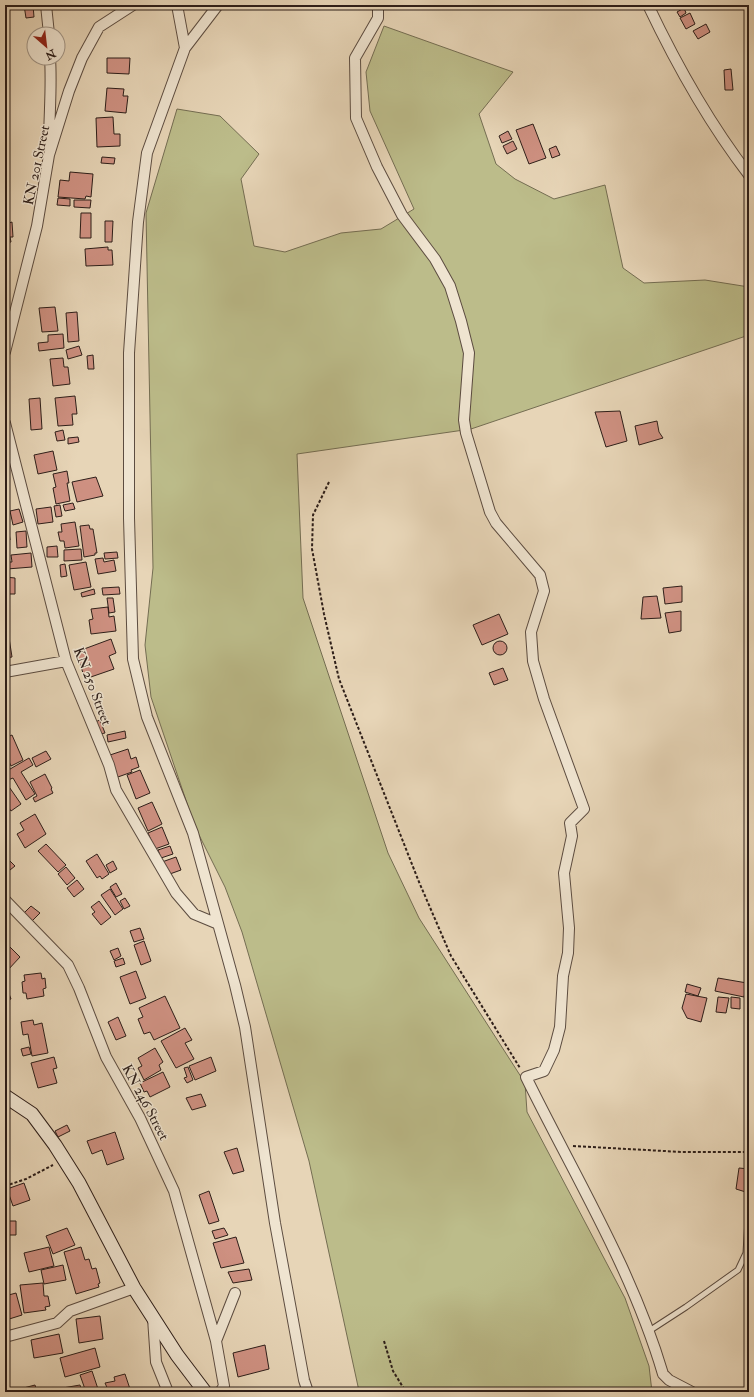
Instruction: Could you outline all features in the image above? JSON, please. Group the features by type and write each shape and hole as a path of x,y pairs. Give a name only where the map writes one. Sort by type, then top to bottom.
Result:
{"main road":[{"path":"5,1096 32,1114 65,1160 79,1183 134,1288 177,1355 205,1392"}],"street":[{"path":"46,5 48,26"},
{"name":"KN 201 Street","path":"5,352 37,226 49,155 69,91 82,58 99,27 132,5"},
{"path":"177,5 184,48"},
{"path":"218,5 184,48 147,153 138,222 129,352 129,518 133,659 147,717 193,834 235,985 244,1027 275,1223 304,1380 308,1392"},
{"path":"378,5 378,18 355,58 356,118 377,167 402,215 435,259 450,286 469,353 464,420 466,433 490,512 496,523 540,575 544,591 531,632 533,661 544,698 584,809 570,823 572,836 564,873 569,928 560,1027 554,1050 544,1071 526,1077 614,1251 649,1331 663,1374 669,1380 692,1392"},
{"path":"648,5 680,68 728,148 749,176"},
{"path":"49,155 49,120 52,80 51,66"},
{"name":"KN 250 Street","path":"5,424 66,661 109,765 116,790 176,894 194,914 218,924"},
{"path":"5,672 66,661"},
{"name":"KN 246 Street","path":"5,900 68,965 79,988 106,1058 140,1118 174,1191 216,1341 224,1386 220,1392"},
{"path":"5,1337 57,1323 70,1311 134,1288"},
{"path":"216,1341 235,1293"},
{"path":"153,1318 156,1362 168,1392"}],"lane":[{"path":"649,1331 738,1270 747,1249 749,1204"}],"path":[{"path":"329,482 313,515 312,548 324,614 339,679 419,882 451,956 526,1077"},
{"path":"560,1146 586,1146 682,1152 749,1152"},
{"path":"5,1186 65,1160"},
{"path":"384,1341 393,1371 406,1392"}],"green space":[{"path":"384,26 513,72 479,114 496,164 515,179 554,199 605,185 623,268 644,283 705,280 749,287 749,335 471,429 297,454 303,598 388,853 419,918 525,1083 527,1112 625,1298 649,1366 652,1392 359,1391 309,1161 242,932 225,887 195,827 151,697 145,645 153,568 146,213 177,109 220,116 259,154 241,179 254,246 285,252 341,233 381,229 414,209 370,111 366,72"}],"building":[{"path":"24,5 33,5 34,17 26,18"},
{"path":"684,8 686,13 680,17 677,12"},
{"path":"690,13 695,24 686,29 680,18"},
{"path":"706,24 710,32 698,39 693,31"},
{"path":"107,58 130,58 129,74 107,73"},
{"path":"731,69 733,90 725,90 724,70"},
{"path":"107,88 124,89 123,96 128,96 126,113 105,111"},
{"path":"113,117 114,134 120,134 120,146 97,147 96,118"},
{"path":"533,124 546,158 529,164 516,130"},
{"path":"508,131 512,139 502,143 499,136"},
{"path":"513,141 517,149 507,154 503,146"},
{"path":"556,146 560,155 552,158 549,149"},
{"path":"102,157 115,158 114,164 101,163"},
{"path":"70,172 93,174 91,197 86,196 85,199 58,197 60,180 69,181"},
{"path":"58,198 70,199 70,206 57,205"},
{"path":"74,200 91,200 90,208 74,207"},
{"path":"81,213 91,213 91,238 80,238"},
{"path":"5,214 8,214 9,223 12,222 13,237 10,237 11,242 5,243"},
{"path":"105,221 113,221 112,242 105,242"},
{"path":"108,247 108,250 112,250 113,265 86,266 85,249"},
{"path":"55,307 58,331 42,332 39,308"},
{"path":"77,312 79,341 68,342 66,313"},
{"path":"63,334 64,348 39,351 38,343 48,342 48,335"},
{"path":"79,346 82,355 68,359 66,350"},
{"path":"93,355 94,369 88,369 87,356"},
{"path":"63,358 64,367 68,367 70,384 53,386 50,359"},
{"path":"75,396 77,414 72,414 73,425 58,426 55,398"},
{"path":"40,398 42,429 31,430 29,399"},
{"path":"620,411 627,441 606,447 595,412"},
{"path":"657,421 659,432 663,438 639,445 635,426"},
{"path":"63,430 65,440 57,441 55,432"},
{"path":"78,437 79,442 68,444 68,438"},
{"path":"53,451 57,470 38,474 34,455"},
{"path":"67,471 70,501 56,504 53,488 56,487 53,474"},
{"path":"96,477 103,496 77,502 72,482"},
{"path":"73,503 75,509 65,511 63,505"},
{"path":"60,505 62,516 56,517 54,506"},
{"path":"51,507 53,522 38,524 36,509"},
{"path":"19,509 23,522 13,525 10,511"},
{"path":"75,522 79,546 65,548 64,541 60,541 58,532 62,532 61,524"},
{"path":"5,524 8,524 10,540 5,541"},
{"path":"89,525 90,529 93,529 97,553 95,553 95,555 84,557 80,526"},
{"path":"26,531 27,547 17,548 16,532"},
{"path":"57,546 58,557 47,557 47,547"},
{"path":"81,549 82,560 64,561 64,550"},
{"path":"117,552 118,558 105,559 104,553"},
{"path":"31,553 32,567 7,569 7,562 12,562 11,555"},
{"path":"103,558 104,562 114,560 116,571 98,574 95,559"},
{"path":"86,562 91,587 74,590 69,565"},
{"path":"65,564 67,576 61,577 60,565"},
{"path":"5,577 15,578 15,594 5,594"},
{"path":"682,586 682,602 665,604 663,588"},
{"path":"119,587 120,594 103,595 102,588"},
{"path":"94,589 95,594 82,597 81,593"},
{"path":"657,596 661,618 641,619 643,597"},
{"path":"107,598 113,598 115,612 109,613"},
{"path":"108,607 109,617 114,616 116,631 91,634 89,620 93,619 91,609"},
{"path":"681,611 681,631 669,633 665,613"},
{"path":"499,614 508,634 482,645 473,625"},
{"path":"7,625 12,657 5,658 5,626"},
{"path":"111,639 116,653 109,656 114,669 85,679 76,652"},
{"path":"497,641 503,641 507,645 507,651 503,655 497,655 493,651 493,645"},
{"path":"503,668 508,680 494,685 489,673"},
{"path":"100,720 105,733 100,734 95,722"},
{"path":"125,731 126,738 108,742 107,735"},
{"path":"12,735 23,760 11,766 5,753 5,738"},
{"path":"128,749 131,759 136,757 139,767 131,770 132,772 115,778 107,756"},
{"path":"46,751 51,759 36,767 32,758"},
{"path":"29,758 33,765 21,772 35,794 26,800 13,778 8,780 5,772"},
{"path":"140,770 150,793 136,799 127,775"},
{"path":"45,774 53,793 35,802 33,798 37,796 30,782"},
{"path":"5,781 21,804 11,811 5,802"},
{"path":"152,802 162,824 148,831 138,808"},
{"path":"35,814 46,834 25,848 17,834 24,830 20,823"},
{"path":"162,827 169,844 155,849 148,833"},
{"path":"46,844 66,865 58,872 38,851"},
{"path":"170,846 173,854 161,858 158,850"},
{"path":"97,854 109,874 102,879 100,876 97,878 86,861"},
{"path":"176,857 181,870 167,875 162,862"},
{"path":"9,860 15,866 10,870 5,865"},
{"path":"113,861 117,869 110,873 106,865"},
{"path":"66,867 75,878 67,885 58,874"},
{"path":"77,880 84,889 74,897 67,888"},
{"path":"116,883 122,894 116,897 110,887"},
{"path":"110,889 123,909 115,915 101,895"},
{"path":"125,898 130,906 124,909 120,901"},
{"path":"99,901 111,917 101,925 92,914 95,912 91,907"},
{"path":"31,906 40,913 32,921 24,913"},
{"path":"140,928 144,939 134,942 130,931"},
{"path":"144,941 151,961 141,965 134,945"},
{"path":"5,942 20,957 7,971 5,970"},
{"path":"118,948 121,956 114,960 110,951"},
{"path":"123,958 125,964 116,967 114,961"},
{"path":"136,971 146,998 130,1004 120,977"},
{"path":"41,973 42,979 45,978 46,988 43,989 44,996 27,999 26,993 23,993 22,982 25,981 24,975"},
{"path":"718,978 747,983 744,997 715,991"},
{"path":"5,983 11,999 5,1001"},
{"path":"687,984 701,988 698,996 685,992"},
{"path":"686,994 707,998 701,1022 687,1018 682,1008"},
{"path":"165,996 180,1028 154,1040 150,1032 144,1034 138,1019 143,1017 139,1008"},
{"path":"718,997 729,998 726,1013 716,1012"},
{"path":"731,997 740,998 740,1009 731,1008"},
{"path":"118,1017 126,1036 116,1040 108,1022"},
{"path":"33,1020 34,1025 42,1023 48,1053 32,1056 28,1034 23,1035 21,1022"},
{"path":"185,1028 192,1040 185,1043 194,1059 176,1068 161,1041"},
{"path":"29,1047 31,1054 23,1056 21,1049"},
{"path":"155,1048 163,1062 159,1065 161,1070 144,1080 138,1068 142,1066 138,1058"},
{"path":"54,1057 57,1068 53,1069 57,1083 38,1088 31,1063"},
{"path":"211,1057 216,1071 195,1080 189,1066"},
{"path":"188,1067 193,1080 187,1083 184,1078 187,1077 184,1068"},
{"path":"163,1072 170,1087 150,1097 147,1091 144,1092 140,1083"},
{"path":"201,1094 206,1106 192,1110 186,1098"},
{"path":"67,1125 70,1131 58,1137 55,1131"},
{"path":"115,1132 124,1159 107,1165 102,1150 92,1154 87,1141"},
{"path":"237,1148 244,1171 233,1174 224,1152"},
{"path":"739,1168 749,1169 749,1193 736,1189"},
{"path":"24,1183 30,1200 13,1206 7,1189"},
{"path":"209,1191 219,1221 209,1224 199,1195"},
{"path":"5,1221 16,1221 16,1235 5,1235"},
{"path":"67,1228 75,1245 53,1254 46,1236"},
{"path":"224,1228 228,1235 215,1239 212,1231"},
{"path":"236,1237 244,1263 221,1268 213,1243"},
{"path":"49,1247 54,1266 29,1272 24,1253"},
{"path":"81,1247 85,1260 89,1259 92,1269 96,1268 100,1283 98,1284 99,1287 76,1294 64,1252"},
{"path":"63,1265 66,1280 44,1284 41,1270"},
{"path":"249,1269 252,1280 233,1283 228,1272"},
{"path":"43,1283 44,1296 48,1296 50,1306 45,1307 46,1310 24,1313 20,1285"},
{"path":"16,1293 22,1315 6,1320 5,1296"},
{"path":"100,1316 103,1339 79,1343 76,1319"},
{"path":"59,1334 63,1353 34,1358 31,1340"},
{"path":"265,1345 269,1369 238,1377 233,1353"},
{"path":"95,1348 100,1367 65,1377 60,1358"},
{"path":"5,1361 9,1379 5,1381"},
{"path":"92,1371 99,1392 86,1392 80,1375"},
{"path":"125,1374 131,1392 109,1392 105,1383 115,1381 114,1377"},
{"path":"35,1385 37,1392 12,1392 12,1391"},
{"path":"80,1385 82,1392 51,1392 51,1390"}]}
